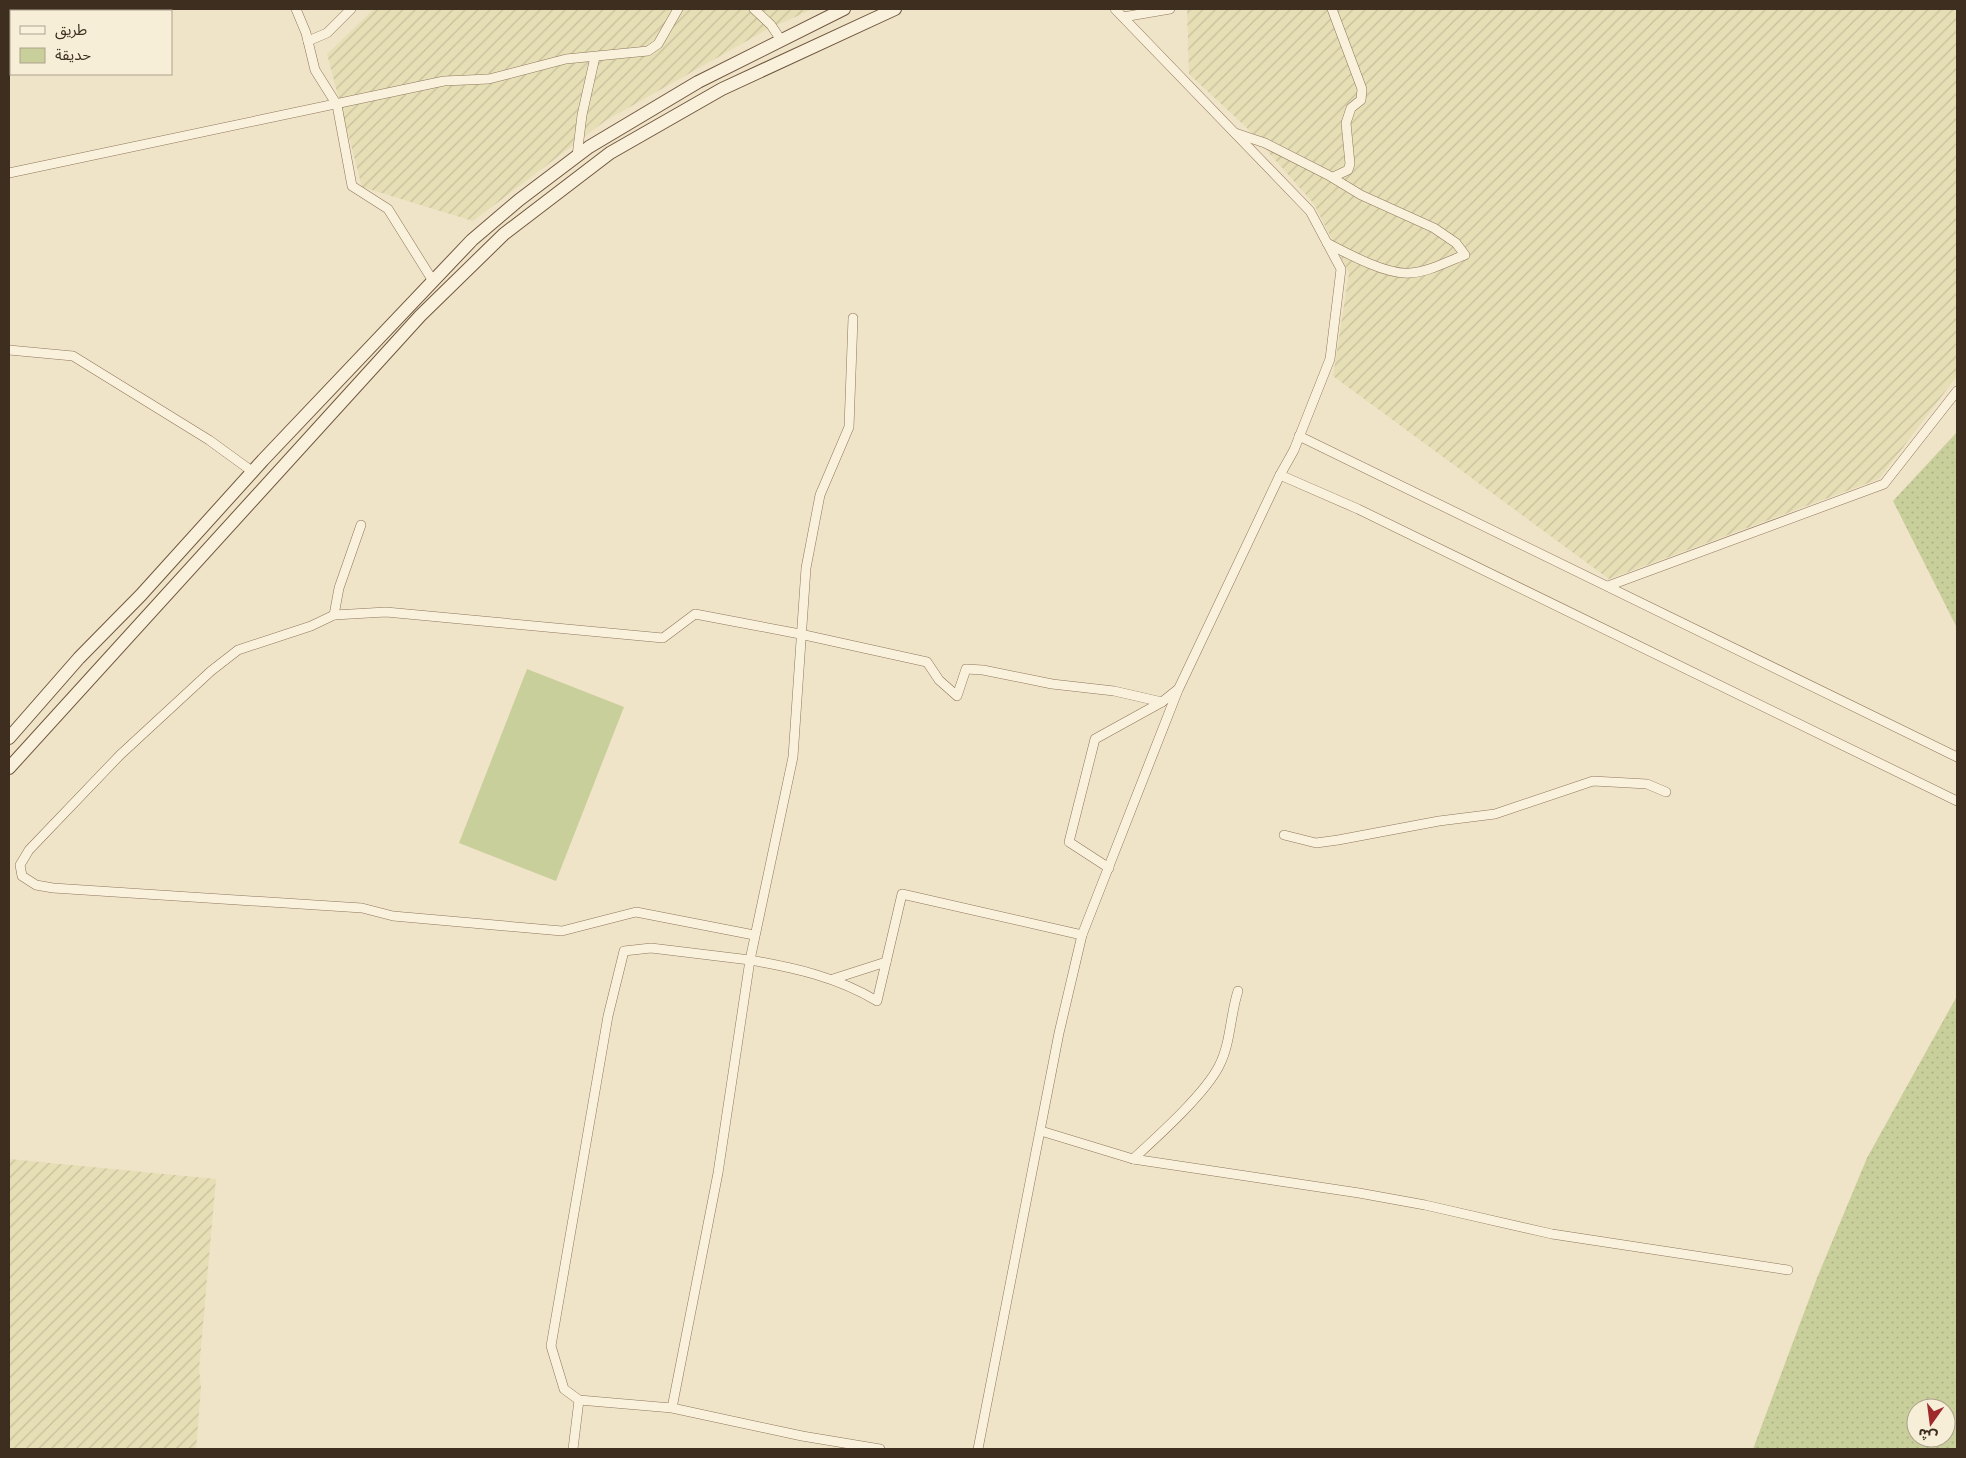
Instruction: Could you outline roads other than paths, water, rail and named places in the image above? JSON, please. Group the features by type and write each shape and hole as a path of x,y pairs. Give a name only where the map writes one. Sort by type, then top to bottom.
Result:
{"main road":[{"path":"9,738 79,658 152,583 263,460 472,240 577,156 698,82 844,9"},
{"path":"9,768 420,316 497,241 610,153 722,90 895,9"},
{"path":"263,460 278,474"},
{"path":"186,546 193,546 198,549 201,559"},
{"path":"152,583 150,586 152,592 159,595 168,594"}],"street":[{"path":"296,9 316,70 337,105 352,186 388,209 433,281"},
{"path":"308,41 327,33 351,9"},
{"path":"9,173 444,81 489,79 566,59 648,51 658,44 678,9"},
{"path":"754,9 771,25 781,40"},
{"path":"978,1449 1082,935 1178,690 1300,436 1330,359 1341,269 1310,211 1115,9"},
{"path":"1123,17 1170,9"},
{"path":"1332,9 1362,89 1361,100 1351,108 1347,115 1346,131 1350,160 1348,170 1333,178"},
{"path":"577,156 582,115 595,57"},
{"path":"1235,133 1265,143 1333,178 1361,195 1446,234 1465,254 1426,270 1408,274 1365,262 1327,243"},
{"path":"672,1408 718,1173 754,935 794,757 800,634 806,568 820,495 849,427 852,318"},
{"path":"9,350 73,356 209,440 253,472"},
{"path":"1608,586 1884,484 1957,391"},
{"path":"1300,436 1957,757"},
{"path":"1280,475 1358,509 1957,801"},
{"path":"334,616 339,588 361,525"},
{"path":"754,935 636,912 562,931 393,916 362,908 45,887 29,882 22,876 20,865 29,850 120,755 211,670 238,650 311,626 334,616 386,612 663,638 696,614 800,634 927,662 939,680 957,696 966,669 1052,684 1114,691 1162,702"},
{"path":"1109,868 1069,842 1095,739 1162,702 1178,690"},
{"path":"1284,835 1316,843 1495,814 1593,781 1647,784 1666,792"},
{"path":"880,1449 802,1436 672,1408 579,1400 564,1389 551,1346 608,1016 624,951 651,948 750,960 800,969 833,979 859,990 877,1001 902,894 1082,935"},
{"path":"833,979 886,962"},
{"path":"1133,1159 1156,1138 1219,1066 1238,991"},
{"path":"1041,1131 1133,1159 1359,1193 1425,1205 1552,1234 1788,1270"},
{"path":"573,1449 579,1400"}]}
